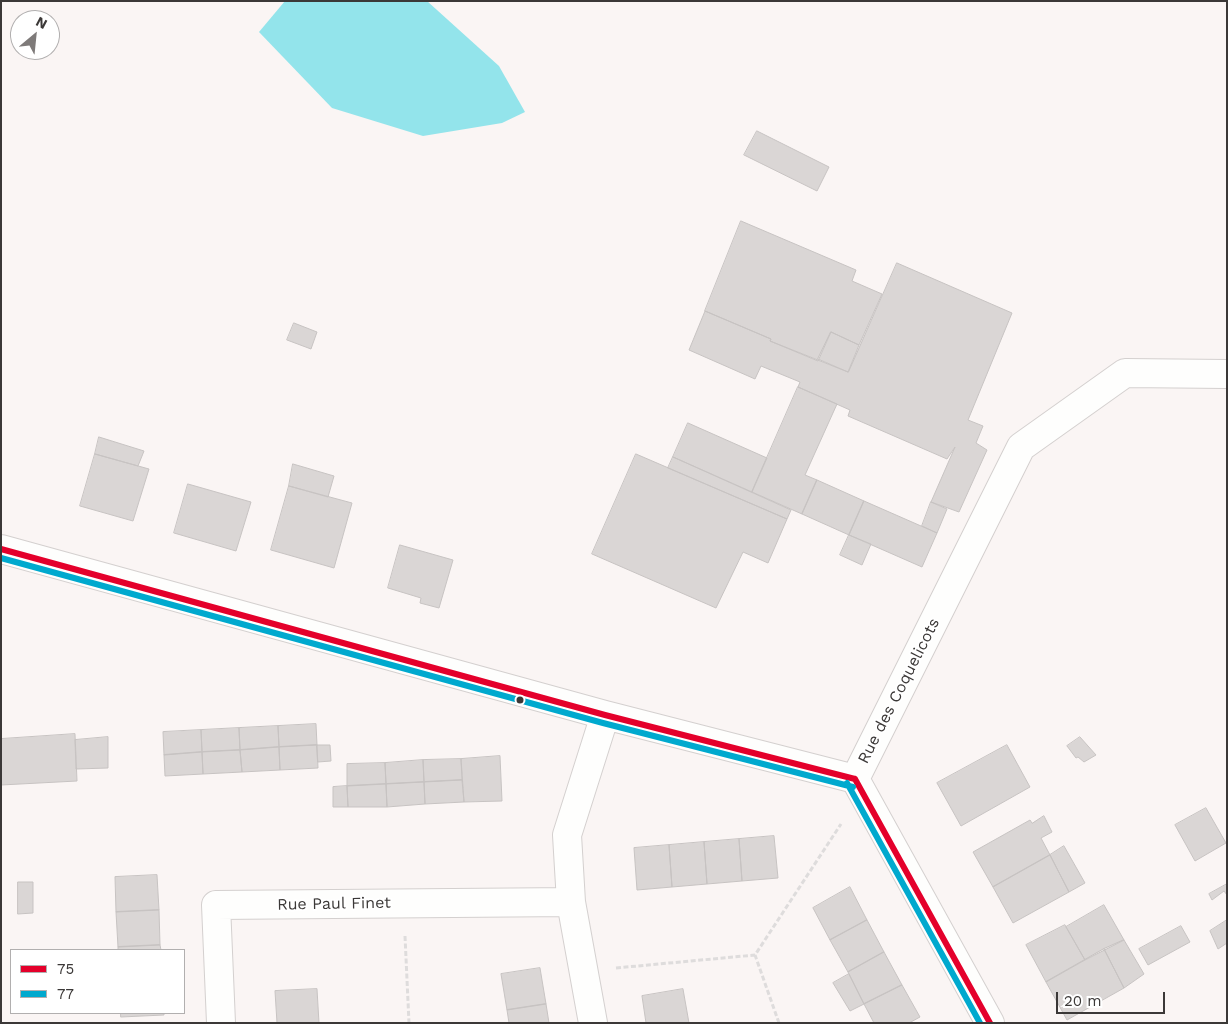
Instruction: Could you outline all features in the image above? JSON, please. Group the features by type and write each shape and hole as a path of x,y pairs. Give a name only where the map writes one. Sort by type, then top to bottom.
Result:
{"street":[{"name":"Rue des Coquelicots","path":"1,549 605,714 859,786 1022,447 1125,373 1227,374"},
{"path":"593,1023 571,902 567,836 605,714"},
{"path":"859,786 990,1023"},
{"name":"Rue Paul Finet","path":"221,1023 216,905 571,902"}],"path":[{"path":"755,955 859,786"},
{"path":"403,903 409,1023"},
{"path":"584,971 755,955"},
{"path":"755,955 779,1023"}],"water":[{"path":"285,1 427,1 499,66 525,112 502,123 423,136 332,108 259,32"}],"building":[{"path":"757,131 829,167 817,191 744,155"},
{"path":"741,221 856,270 852,281 882,294 859,345 831,332 818,361 705,311"},
{"path":"897,263 1012,313 968,420 983,426 976,443 987,450 959,512 931,502 955,447 947,459 848,416 850,410 798,387 800,382 761,366 755,379 689,350 705,311 771,339 770,341 848,372"},
{"path":"294,323 317,332 311,349 287,340"},
{"path":"831,332 859,345 848,372 818,359"},
{"path":"798,387 837,404 805,475 817,480 802,514 752,492"},
{"path":"688,423 767,458 752,492 673,457"},
{"path":"99,437 144,451 138,466 95,454"},
{"path":"95,454 149,469 133,521 80,506"},
{"path":"636,454 787,519 768,563 743,552 716,608 592,554"},
{"path":"673,457 791,510 787,519 668,468"},
{"path":"293,464 334,476 328,497 289,486"},
{"path":"817,480 864,501 849,535 802,514"},
{"path":"188,484 251,502 236,551 174,533"},
{"path":"289,486 352,503 334,568 271,550"},
{"path":"864,501 937,533 922,567 849,535"},
{"path":"931,502 947,509 937,533 922,526"},
{"path":"849,535 871,544 862,565 840,555"},
{"path":"400,545 453,560 439,608 420,603 421,598 388,588"},
{"path":"316,724 317,745 279,747 278,726"},
{"path":"278,726 279,747 240,750 239,728"},
{"path":"239,728 240,750 202,752 201,730"},
{"path":"201,730 202,752 164,755 163,732"},
{"path":"75,734 77,781 1,785 1,739"},
{"path":"108,737 108,768 76,769 75,740"},
{"path":"1080,737 1096,755 1084,762 1078,757 1076,758 1067,746"},
{"path":"317,745 330,745 331,761 318,762"},
{"path":"317,745 318,768 280,770 279,747"},
{"path":"1007,745 1030,787 961,826 937,783"},
{"path":"279,747 280,770 242,772 240,750"},
{"path":"240,750 242,772 203,774 202,752"},
{"path":"202,752 203,774 165,776 164,755"},
{"path":"500,756 502,801 464,802 461,759"},
{"path":"461,759 462,780 424,782 423,760"},
{"path":"423,760 424,782 386,784 385,763"},
{"path":"385,763 386,784 347,786 347,764"},
{"path":"462,780 464,802 425,804 424,782"},
{"path":"424,782 425,804 387,807 386,784"},
{"path":"386,784 387,807 348,807 347,786"},
{"path":"347,786 348,807 333,807 333,787"},
{"path":"1206,808 1226,843 1195,861 1175,825"},
{"path":"1044,816 1052,832 1041,838 1050,855 993,887 973,852 1030,820 1032,823"},
{"path":"774,836 778,878 742,881 739,839"},
{"path":"739,839 742,881 707,884 704,842"},
{"path":"704,842 707,884 672,887 669,845"},
{"path":"669,845 672,887 637,890 634,848"},
{"path":"1064,846 1085,883 1069,892 1050,855"},
{"path":"1050,855 1069,892 1013,923 993,887"},
{"path":"157,875 159,910 116,912 115,877"},
{"path":"18,882 33,882 33,913 18,914"},
{"path":"1227,884 1227,895 1224,891 1212,900 1209,894"},
{"path":"850,887 867,920 830,940 813,908"},
{"path":"1104,905 1124,940 1085,960 1066,927"},
{"path":"159,910 160,945 118,947 116,912"},
{"path":"867,920 884,952 848,972 830,940"},
{"path":"1227,920 1227,943 1218,949 1210,931"},
{"path":"1065,925 1085,960 1046,982 1026,945"},
{"path":"1181,926 1190,942 1148,965 1139,949"},
{"path":"1124,940 1144,974 1124,988 1104,949"},
{"path":"160,945 161,949 118,949 118,947"},
{"path":"1104,949 1124,988 1067,1020 1046,982"},
{"path":"884,952 902,985 864,1004 848,972"},
{"path":"540,968 546,1004 507,1010 501,974"},
{"path":"849,974 864,1004 850,1011 833,983"},
{"path":"902,985 920,1017 909,1023 874,1023 864,1004"},
{"path":"317,989 319,1023 277,1023 275,991"},
{"path":"683,989 689,1023 646,1023 642,996"},
{"path":"546,1004 549,1023 509,1023 507,1010"},
{"path":"121,1014 164,1014 164,1015 121,1017"}],"transit line":[{"name":"75","path":"1,549 605,715 855,779"},
{"name":"77","path":"1,558 603,723 853,787"},
{"name":"75","path":"855,779 990,1023"},
{"name":"77","path":"847,783 980,1023"}]}
